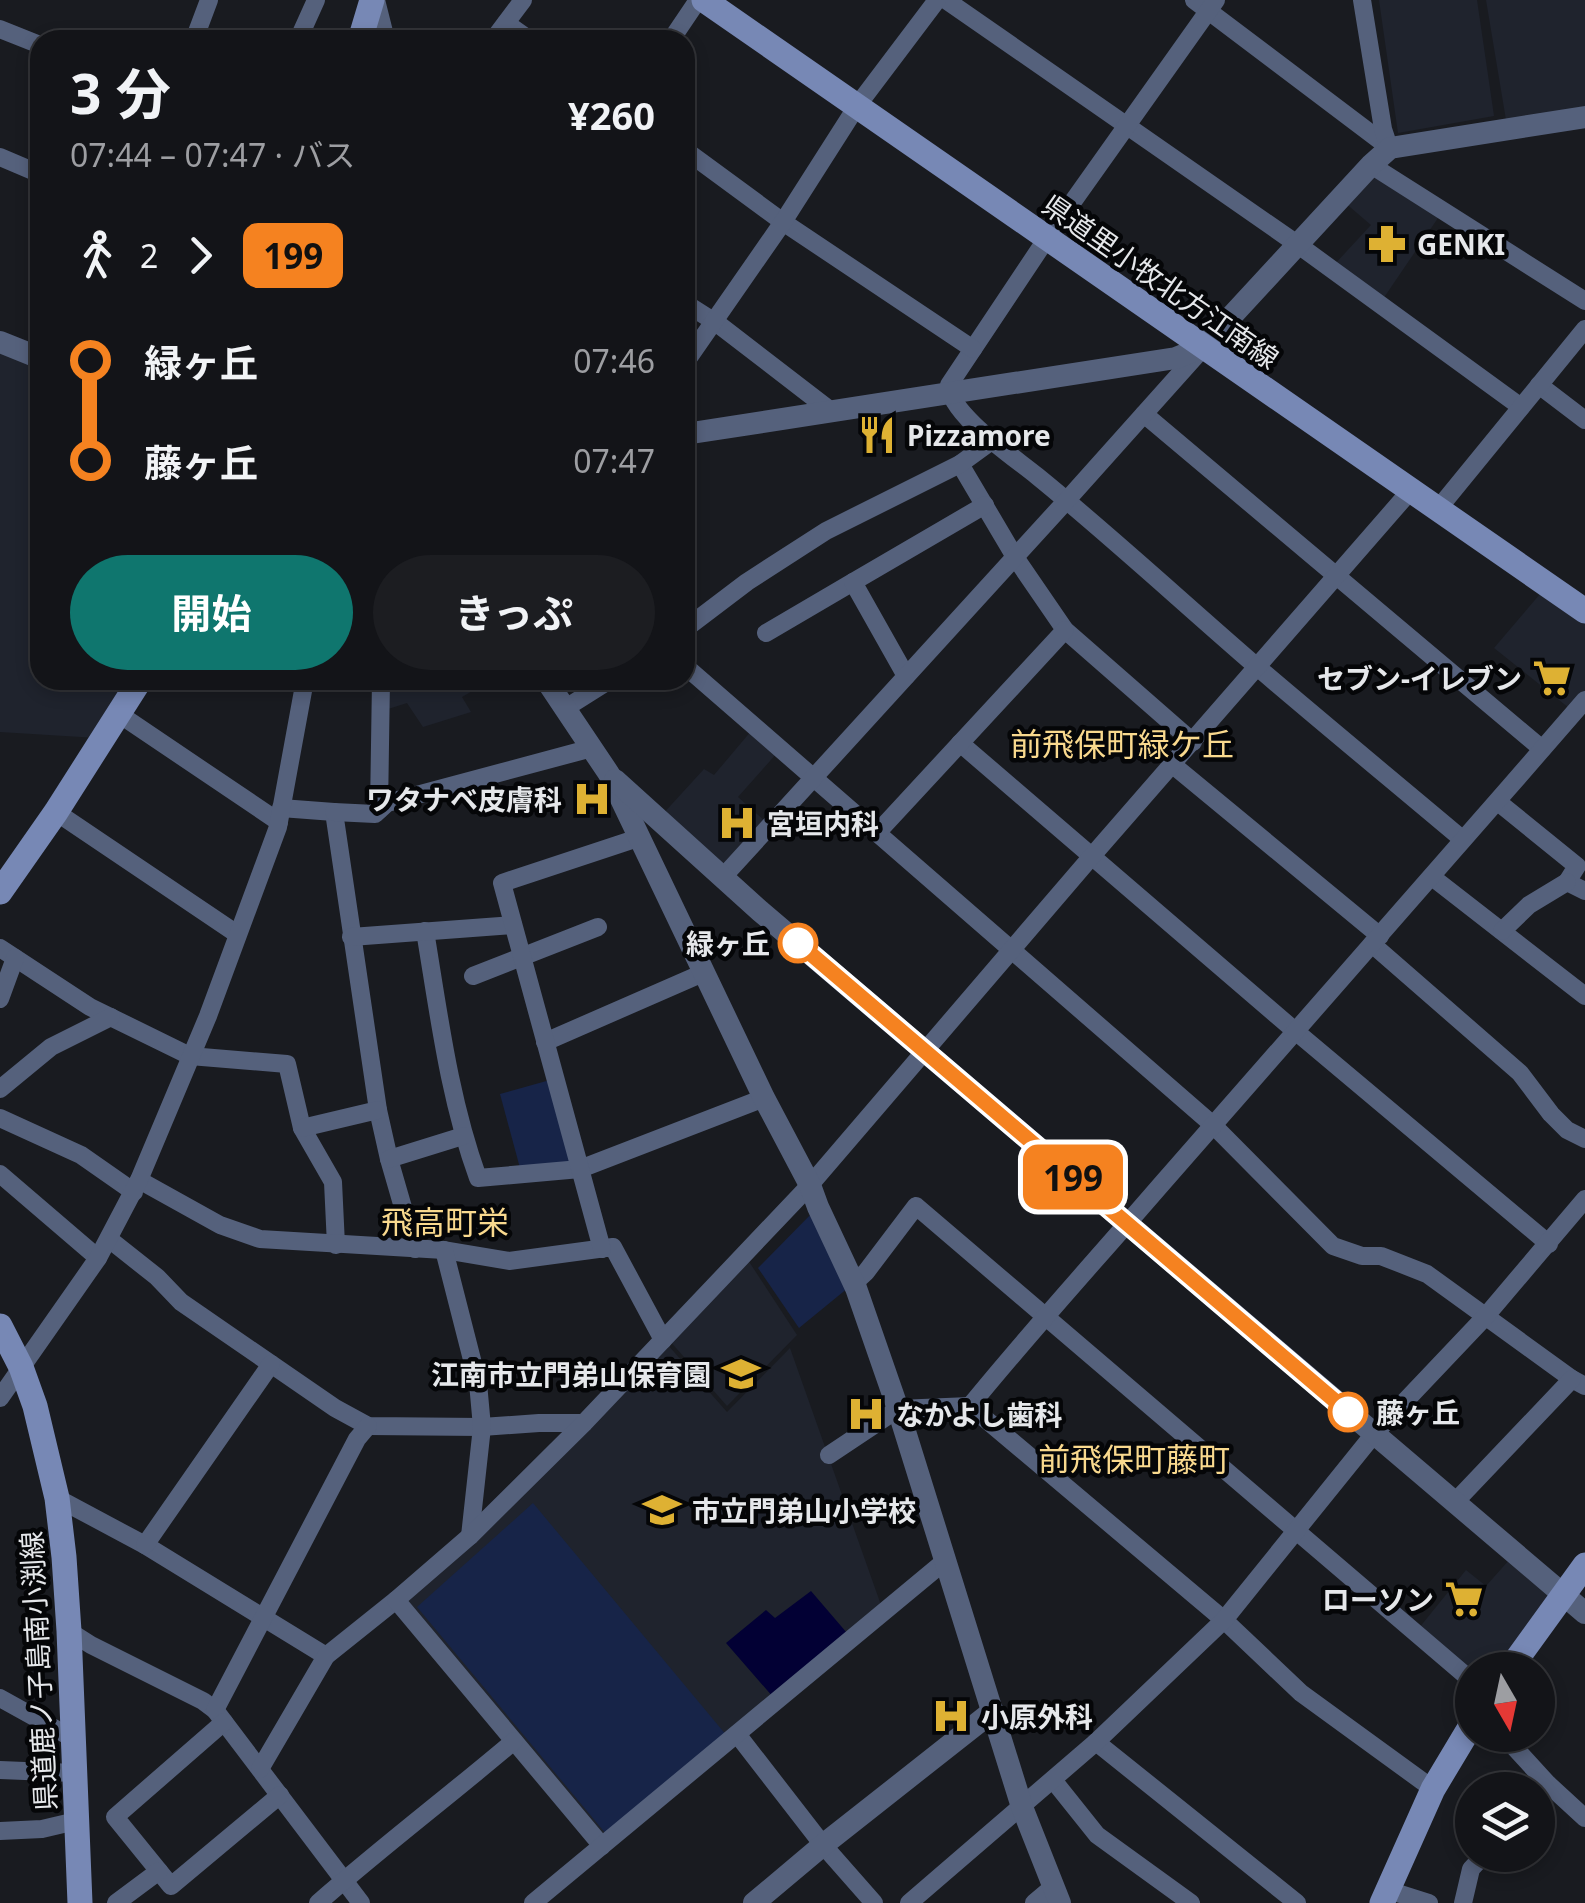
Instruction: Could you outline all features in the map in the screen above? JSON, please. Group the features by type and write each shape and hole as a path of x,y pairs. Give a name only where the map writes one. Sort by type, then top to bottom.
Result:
{"main road":[{"path":"364,30 374,0"},
{"name":"県道里小牧北方江南線","path":"701,0 1585,611"},
{"path":"0,892 134,690"},
{"name":"県道鹿ノ子島南小渕線","path":"0,1326 35,1406 56,1498 69,1631 80,1903"},
{"path":"1522,1652 1585,1565"},
{"path":"1385,1896 1434,1789 1456,1752"}],"street":[{"path":"198,30 209,0"},
{"path":"302,30 316,0"},
{"path":"374,0 383,30"},
{"path":"501,30 523,0"},
{"path":"678,30 701,0"},
{"path":"695,349 783,222 856,106 937,0"},
{"path":"946,0 1297,244 1521,407"},
{"path":"1362,0 1383,130 1390,148"},
{"path":"1390,148 1206,4 949,384 949,394 958,409 993,440 1462,839"},
{"path":"506,23 516,30"},
{"path":"0,29 30,40"},
{"path":"722,877 1297,244 1390,148 1585,117"},
{"path":"0,157 30,170"},
{"path":"695,157 783,222 973,349"},
{"path":"1371,165 1585,301"},
{"path":"695,310 831,410"},
{"path":"1438,509 1585,330"},
{"path":"0,342 30,354"},
{"path":"695,432 1176,358 1203,347"},
{"path":"1540,385 1585,420"},
{"path":"1144,414 1542,749"},
{"path":"695,622 826,530 960,464 993,440"},
{"path":"960,464 1015,557 1065,630 1193,742"},
{"path":"260,1769 326,1656 470,1536 584,1424 810,1185 1411,490"},
{"path":"766,634 985,505"},
{"path":"852,582 906,676"},
{"path":"877,833 1065,630"},
{"path":"695,675 1212,1125 1333,1246 1362,1256 1381,1256 1426,1274 1578,1382 1456,1502"},
{"path":"0,1398 98,1258 137,1186 208,1016 280,816 304,690"},
{"path":"379,810 381,690"},
{"path":"552,690 609,774 854,1283 898,1409 1022,1807 1057,1895 1034,1903"},
{"path":"564,709 594,690"},
{"path":"970,1406 1046,1314 1585,700"},
{"path":"119,714 280,816 375,814 387,803 592,748"},
{"path":"960,743 1549,1244"},
{"path":"1173,764 1376,940 1520,1072 1567,1130 1585,1140"},
{"path":"609,774 722,877 1585,1613"},
{"path":"1498,802 1581,862 1567,882 1528,905 1502,931"},
{"path":"56,812 237,934"},
{"path":"334,812 378,1110 415,1248"},
{"path":"602,1249 502,883 638,838"},
{"path":"1432,877 1585,996"},
{"path":"1567,882 1585,892"},
{"path":"351,936 513,925"},
{"path":"473,976 598,928"},
{"path":"425,932 451,1087 478,1178 580,1169 764,1098"},
{"path":"0,998 8,953 90,1007 190,1056 287,1064 302,1128 333,1182 336,1246"},
{"path":"544,1042 703,973"},
{"path":"0,1089 51,1047 111,1018"},
{"path":"302,1128 378,1110"},
{"path":"0,1118 220,1225 260,1239 444,1250 509,1261 613,1246 663,1340"},
{"path":"389,1159 463,1136"},
{"path":"0,1174 98,1258"},
{"path":"909,1903 1054,1780 1224,1620 1374,1434 1485,1317 1585,1199"},
{"path":"854,1283 916,1206 1455,1667"},
{"path":"110,1239 181,1302 368,1426 584,1424"},
{"path":"444,1250 478,1382 482,1427 470,1536"},
{"path":"145,1545 271,1364"},
{"path":"829,1455 898,1409 970,1406 1224,1620 1301,1693 1434,1789"},
{"path":"280,1795 171,1886 115,1816 219,1716 264,1618 357,1439 368,1426"},
{"path":"56,1498 145,1545 326,1656"},
{"path":"533,1903 945,1561"},
{"path":"396,1600 602,1846"},
{"path":"69,1631 91,1646 203,1700 360,1903"},
{"path":"0,1698 72,1738"},
{"path":"754,1903 992,1711"},
{"path":"737,1734 823,1845 874,1903"},
{"path":"318,1903 370,1856 514,1741"},
{"path":"1096,1742 1297,1903"},
{"path":"0,1770 74,1773"},
{"path":"1054,1780 1098,1835 1191,1903"},
{"path":"1555,1798 1585,1818"},
{"path":"0,1831 76,1821"},
{"path":"116,1903 160,1871"},
{"path":"1462,1903 1470,1872"},
{"path":"1385,1896 1429,1903"},
{"path":"80,1903 99,1903"}],"shaded area":[{"path":"1379,0 1477,0 1494,116 1398,133"},
{"path":"1486,0 1585,0 1585,107 1506,120"},
{"path":"1371,171 1440,215 1383,299 1334,265 1371,225 1343,201"},
{"path":"0,353 30,364 30,690 128,690 97,738 0,732"},
{"path":"1546,587 1585,618 1585,691 1569,708 1494,648"},
{"path":"386,690 474,690 462,697 471,712 423,727 407,703 385,710"},
{"path":"752,730 778,752 738,797 767,823 723,873 661,816 704,769 714,775"},
{"path":"550,1080 574,1163 520,1168 500,1094"},
{"path":"818,1207 854,1283 799,1328 758,1268"},
{"path":"746,1257 797,1335 727,1406 669,1340"},
{"path":"667,1344 727,1412 790,1348 881,1605 603,1839 405,1601"},
{"path":"533,1503 727,1736 607,1835 417,1607"},
{"path":"1510,1559 1553,1595 1515,1652 1455,1652 1455,1657 1419,1628 1466,1570 1486,1586"},
{"path":"811,1591 847,1633 773,1697 726,1643 766,1610 775,1618"}],"bus line":[{"name":"199","path":"798,943 1348,1412"}],"place":[{"name":"GENKI","path":"1387,244"},
{"name":"Pizzamore","path":"877,435"},
{"name":"セブン-イレブン","path":"1552,678"},
{"name":"ワタナベ皮膚科","path":"592,799"},
{"name":"宮垣内科","path":"737,823"},
{"name":"緑ヶ丘","path":"798,943"},
{"name":"江南市立門弟山保育園","path":"741,1374"},
{"name":"藤ヶ丘","path":"1348,1412"},
{"name":"なかよし歯科","path":"866,1414"},
{"name":"市立門弟山小学校","path":"662,1510"},
{"name":"ローソン","path":"1464,1599"},
{"name":"小原外科","path":"951,1716"}],"district":[{"name":"前飛保町緑ケ丘","path":"1122,743"},
{"name":"飛高町栄","path":"445,1221"},
{"name":"前飛保町藤町","path":"1134,1458"}]}
